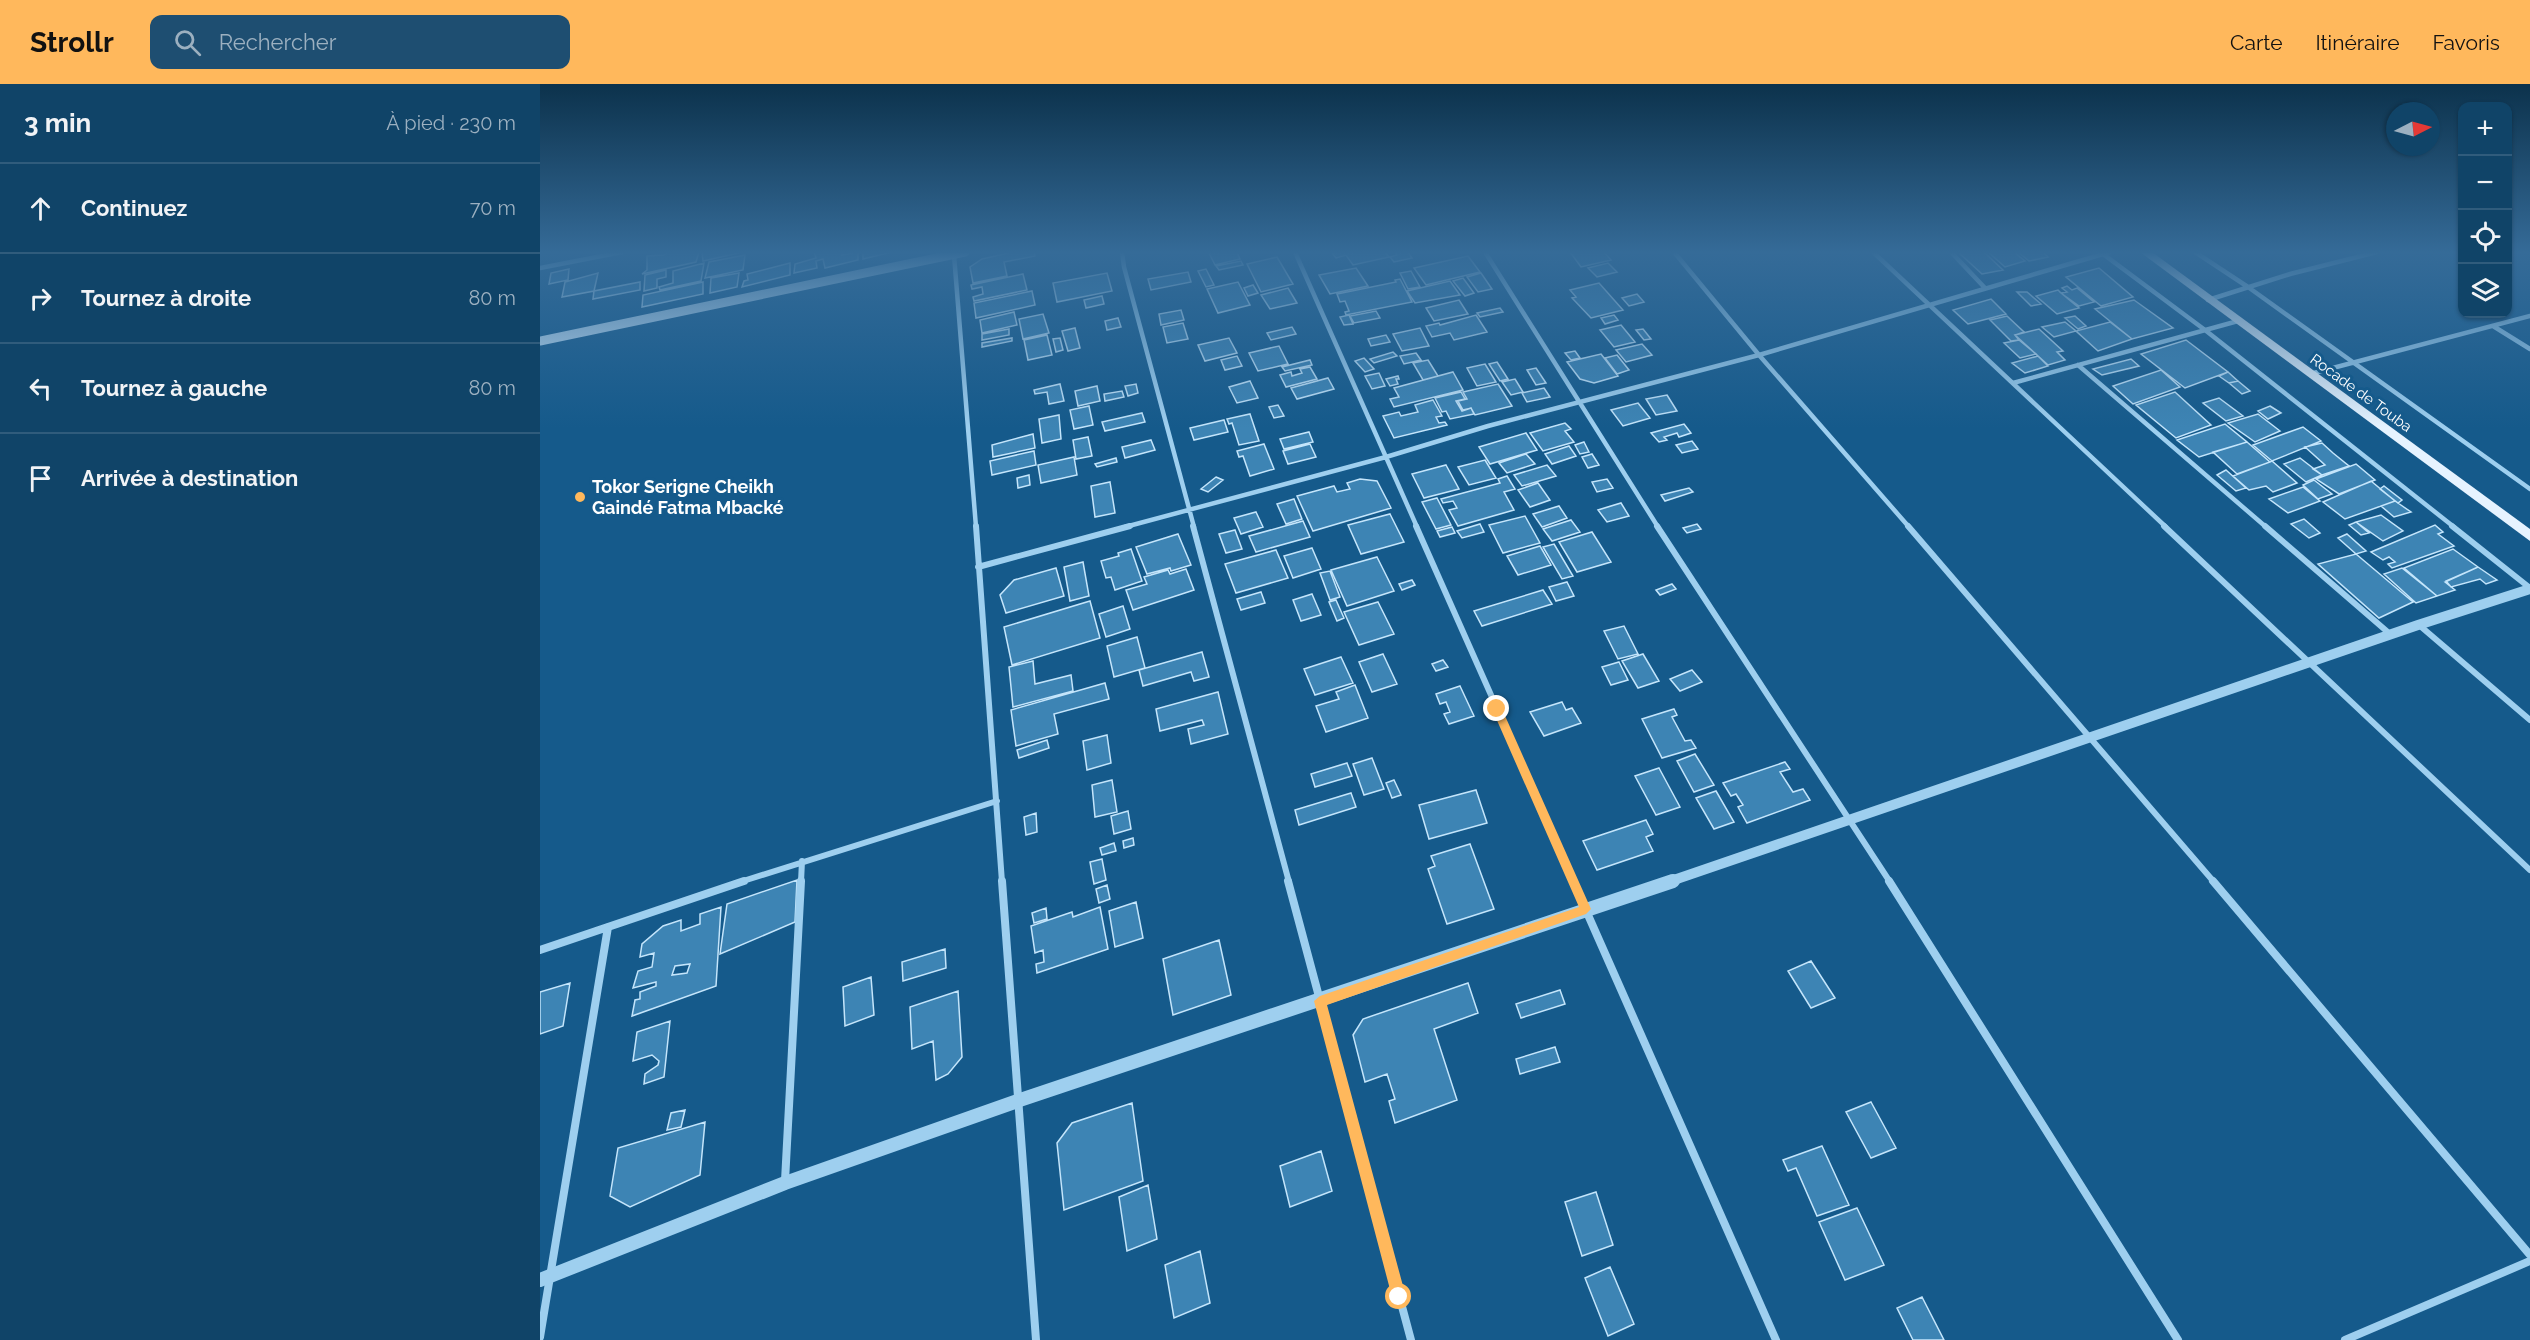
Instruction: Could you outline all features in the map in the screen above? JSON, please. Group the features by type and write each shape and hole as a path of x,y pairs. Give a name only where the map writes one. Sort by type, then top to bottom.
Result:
{"main road":[{"path":"540,341 683,311"},
{"name":"Rocade de Touba","path":"2223,311 2530,536"}],"street":[{"path":"959,311 1020,1100 1036,1340"},
{"path":"1136,311 1411,1340"},
{"path":"1321,311 1776,1340"},
{"path":"1521,311 1578,403 1851,821 2178,1340"},
{"path":"1722,311 2092,738 2530,1255"},
{"path":"978,567 1386,457 1488,426 1759,355 1910,311"},
{"path":"1935,311 2530,870"},
{"path":"2179,311 2530,589"},
{"path":"2281,311 2530,489"},
{"path":"2309,374 2530,316"},
{"path":"2013,383 2238,321"},
{"path":"2493,326 2530,349"},
{"path":"2078,366 2390,634"},
{"path":"545,1278 785,1184 1020,1100 1320,1001 1851,821 2390,634 2530,589"},
{"path":"2418,625 2530,720"},
{"path":"540,950 802,861 997,801"},
{"path":"785,1184 802,861"},
{"path":"540,1336 545,1278 608,927"},
{"path":"2345,1340 2530,1261"}],"building":[{"path":"975,311 1010,311 976,318"},
{"path":"1181,311 1184,320 1161,325 1159,314"},
{"path":"1368,311 1346,315 1345,312"},
{"path":"1376,311 1380,318 1354,323 1350,316"},
{"path":"1428,311 1466,311 1468,314 1434,321"},
{"path":"1488,311 1503,312 1480,317 1477,313"},
{"path":"1584,311 1621,311 1591,318"},
{"path":"1954,311 2003,311 2006,314 1968,324"},
{"path":"2053,311 2069,311 2057,314"},
{"path":"2097,311 2149,311 2173,328 2132,339"},
{"path":"1014,312 1017,325 982,333 980,320"},
{"path":"1043,314 1049,333 1023,339 1019,319"},
{"path":"1349,315 1353,324 1344,325 1340,317"},
{"path":"1476,315 1487,332 1454,340 1450,333 1432,337 1426,326 1439,323 1440,325"},
{"path":"1614,315 1618,320 1605,324 1601,318"},
{"path":"2007,316 2024,332 2015,335 2019,340 2011,341 1990,320"},
{"path":"2075,316 2086,326 2078,329 2065,318"},
{"path":"1118,318 1121,327 1107,330 1105,321"},
{"path":"2065,322 2076,331 2054,337 2042,327"},
{"path":"2110,322 2132,339 2098,351 2076,331"},
{"path":"1183,323 1188,339 1167,343 1163,327"},
{"path":"1621,325 1635,342 1614,347 1600,330"},
{"path":"1292,327 1296,334 1271,340 1267,333"},
{"path":"1075,328 1080,348 1068,351 1062,331"},
{"path":"1420,328 1429,346 1402,351 1393,334"},
{"path":"1009,329 1009,335 982,340 982,334"},
{"path":"1643,329 1651,339 1644,340 1636,330"},
{"path":"2039,329 2063,351 2057,352 2065,360 2048,365 2015,335"},
{"path":"1047,335 1052,355 1028,360 1024,340"},
{"path":"1386,335 1390,342 1371,346 1368,339"},
{"path":"1012,338 1012,341 982,347 982,343"},
{"path":"1060,338 1063,350 1056,352 1053,339"},
{"path":"1229,338 1237,353 1205,361 1198,345"},
{"path":"2019,340 2036,354 2020,358 2004,343"},
{"path":"2186,340 2228,372 2185,388 2141,354"},
{"path":"1642,344 1652,355 1626,362 1616,350"},
{"path":"1279,346 1288,364 1258,371 1249,353"},
{"path":"1575,351 1580,358 1571,360 1565,353"},
{"path":"1393,352 1397,356 1374,363 1370,359"},
{"path":"1416,353 1421,360 1404,364 1400,356"},
{"path":"1601,354 1618,376 1594,383 1580,379 1567,362"},
{"path":"1617,355 1629,370 1617,374 1605,358"},
{"path":"1237,356 1242,366 1225,370 1221,360"},
{"path":"2038,356 2048,366 2025,373 2012,363"},
{"path":"1364,358 1374,369 1365,372 1355,361"},
{"path":"2131,359 2139,366 2102,375 2093,369"},
{"path":"1310,360 1312,365 1285,371 1282,367"},
{"path":"1428,360 1438,376 1423,380 1413,363"},
{"path":"1497,362 1508,379 1500,381 1489,364"},
{"path":"1485,364 1496,382 1477,386 1467,368"},
{"path":"1310,367 1317,379 1286,387 1280,375 1291,372 1292,376 1302,373 1300,369"},
{"path":"1536,368 1546,383 1536,385 1527,370"},
{"path":"2161,370 2180,387 2133,404 2113,386"},
{"path":"1453,372 1463,390 1394,407 1390,399 1399,397 1394,388"},
{"path":"2228,372 2238,381 2229,383 2219,376"},
{"path":"1379,373 1385,386 1372,389 1365,376"},
{"path":"1398,376 1399,379 1396,379 1398,384 1390,386 1386,379"},
{"path":"1328,378 1334,389 1297,399 1291,388"},
{"path":"1515,379 1523,392 1511,395 1502,382"},
{"path":"1250,381 1258,398 1237,403 1229,387"},
{"path":"2238,381 2250,391 2242,394 2229,383"},
{"path":"1060,384 1064,401 1049,404 1047,392 1035,394 1034,390"},
{"path":"1136,384 1138,393 1128,396 1125,386"},
{"path":"1498,384 1512,406 1475,415 1471,408 1463,410 1458,401 1467,399 1463,392"},
{"path":"1097,386 1100,401 1078,406 1075,391"},
{"path":"1544,388 1550,397 1527,402 1522,393"},
{"path":"1122,391 1124,397 1105,401 1104,394"},
{"path":"1461,392 1465,399 1456,401 1462,411 1471,408 1474,414 1450,419 1446,411 1442,412 1435,398"},
{"path":"2175,392 2211,425 2176,438 2136,405"},
{"path":"1667,395 1677,411 1656,415 1646,399"},
{"path":"2219,398 2243,416 2226,421 2203,403"},
{"path":"1433,400 1442,416 1436,417 1439,423 1445,422 1447,425 1394,438 1383,416 1399,412 1401,416 1418,412 1415,405"},
{"path":"1638,403 1650,418 1623,426 1611,410"},
{"path":"1278,405 1284,416 1274,418 1269,407"},
{"path":"1089,406 1093,425 1074,429 1070,410"},
{"path":"2270,406 2281,413 2268,419 2258,411"},
{"path":"1142,413 1145,422 1105,431 1102,422"},
{"path":"1250,414 1259,441 1239,445 1232,423 1229,424 1227,419"},
{"path":"2258,414 2280,431 2255,442 2228,423"},
{"path":"1059,415 1061,439 1042,443 1039,419"},
{"path":"1224,420 1228,432 1194,440 1190,428"},
{"path":"1565,423 1571,429 1565,431 1574,442 1543,451 1530,433"},
{"path":"1684,424 1691,433 1679,437 1677,433 1664,437 1667,440 1659,442 1651,433"},
{"path":"2225,424 2247,442 2199,457 2177,440"},
{"path":"2303,427 2321,441 2272,461 2253,445"},
{"path":"1309,432 1313,442 1284,449 1280,439"},
{"path":"1526,433 1537,450 1490,464 1479,447"},
{"path":"1033,434 1035,448 993,457 992,445"},
{"path":"1088,437 1092,456 1076,459 1073,440"},
{"path":"1151,440 1155,450 1125,458 1122,447"},
{"path":"1692,441 1698,449 1682,453 1676,445"},
{"path":"1584,442 1589,452 1580,454 1575,445"},
{"path":"2247,442 2270,462 2237,474 2213,452"},
{"path":"2322,443 2349,466 2322,475 2313,469 2325,465 2305,447"},
{"path":"1264,444 1274,469 1250,476 1243,456 1239,457 1237,451"},
{"path":"1310,444 1316,457 1288,464 1283,451"},
{"path":"1569,446 1576,456 1552,464 1545,454"},
{"path":"1034,451 1036,465 992,475 990,461"},
{"path":"1526,454 1535,464 1507,473 1499,463"},
{"path":"1592,454 1599,465 1588,468 1582,457"},
{"path":"1074,457 1077,475 1041,483 1038,465"},
{"path":"1116,458 1117,462 1097,467 1095,464"},
{"path":"2300,458 2322,475 2306,482 2284,464"},
{"path":"1485,460 1496,478 1469,485 1458,467"},
{"path":"2272,461 2297,483 2273,492 2266,486 2249,490 2233,476"},
{"path":"2356,464 2375,480 2339,494 2316,479"},
{"path":"1446,465 1459,489 1424,498 1412,474"},
{"path":"1547,465 1556,476 1522,486 1514,475"},
{"path":"2226,470 2246,488 2236,491 2217,475"},
{"path":"1029,475 1030,485 1018,488 1017,478"},
{"path":"1507,476 1515,489 1504,492 1514,510 1458,526 1449,510 1457,508 1453,501 1443,503 1441,499 1500,483 1498,479"},
{"path":"1216,477 1223,480 1208,492 1201,489"},
{"path":"1360,479 1377,481 1391,508 1313,531 1297,496 1334,486 1337,492 1350,489 1347,483"},
{"path":"1607,479 1613,488 1597,492 1592,482"},
{"path":"2314,480 2332,494 2318,499 2303,485"},
{"path":"2371,481 2395,501 2345,519 2323,502"},
{"path":"1110,482 1115,513 1095,517 1091,486"},
{"path":"1538,483 1550,500 1530,507 1518,490"},
{"path":"2384,486 2402,500 2398,503 2380,489"},
{"path":"2303,487 2320,501 2288,513 2269,499"},
{"path":"1689,488 1693,492 1665,501 1661,495"},
{"path":"1437,498 1451,525 1436,529 1422,502"},
{"path":"1294,499 1302,519 1286,524 1277,504"},
{"path":"2395,501 2411,512 2394,517 2381,506"},
{"path":"1621,503 1629,516 1607,522 1598,510"},
{"path":"1559,506 1567,518 1542,527 1533,514"},
{"path":"1256,512 1263,527 1241,534 1234,518"},
{"path":"1390,514 1404,542 1361,554 1348,525"},
{"path":"2381,515 2403,531 2383,541 2356,522"},
{"path":"1525,516 1540,543 1503,553 1489,525"},
{"path":"2304,519 2320,533 2309,538 2291,524"},
{"path":"1571,520 1580,532 1552,541 1543,529"},
{"path":"1303,521 1310,537 1256,552 1249,536"},
{"path":"2356,522 2369,533 2361,535 2349,525"},
{"path":"1480,524 1484,532 1462,538 1457,531"},
{"path":"1697,524 1701,529 1687,533 1683,528"},
{"path":"2435,525 2443,532 2438,534 2454,546 2392,568 2388,564 2395,562 2389,557 2383,560 2371,552"},
{"path":"1452,527 1455,533 1440,537 1437,531"},
{"path":"1235,530 1242,549 1226,553 1219,534"},
{"path":"1592,532 1611,562 1577,572 1559,542"},
{"path":"1178,534 1191,565 1171,571 1170,568 1147,574 1136,547"},
{"path":"2347,534 2366,551 2356,554 2338,538"},
{"path":"1554,544 1573,576 1562,579 1543,547"},
{"path":"1540,546 1551,565 1518,575 1507,556"},
{"path":"1312,548 1321,569 1293,578 1284,556"},
{"path":"1131,549 1142,581 1115,590 1111,577 1106,578 1101,561 1119,556 1118,553"},
{"path":"2453,549 2478,567 2445,582 2455,590 2437,596 2404,568"},
{"path":"1276,550 1288,578 1236,593 1225,564"},
{"path":"2356,554 2413,602 2379,618 2318,564"},
{"path":"1377,557 1394,591 1347,606 1331,570"},
{"path":"1083,562 1089,596 1070,601 1064,567"},
{"path":"2478,567 2497,580 2486,584 2480,579 2451,587 2446,581"},
{"path":"1056,568 1064,596 1006,613 1000,595 1014,580"},
{"path":"2402,568 2437,596 2416,603 2384,574"},
{"path":"1186,569 1194,590 1133,610 1126,590 1147,584 1144,577 1168,570 1170,574"},
{"path":"1330,571 1340,597 1330,600 1320,573"},
{"path":"1412,580 1415,585 1402,590 1399,584"},
{"path":"1567,582 1574,596 1556,601 1549,587"},
{"path":"1672,584 1676,589 1660,595 1656,590"},
{"path":"1543,590 1552,604 1482,626 1474,611"},
{"path":"1261,592 1265,603 1241,610 1237,599"},
{"path":"1312,594 1321,615 1301,621 1293,600"},
{"path":"1336,600 1344,618 1337,621 1329,602"},
{"path":"1090,601 1100,638 1012,665 1004,627"},
{"path":"1378,602 1394,634 1359,645 1344,612"},
{"path":"1123,606 1130,629 1106,637 1099,614"},
{"path":"1624,626 1638,654 1618,659 1604,631"},
{"path":"1137,637 1145,668 1114,677 1107,646"},
{"path":"1202,652 1209,677 1194,681 1191,672 1143,686 1139,670"},
{"path":"1383,654 1397,684 1372,692 1359,662"},
{"path":"1643,654 1659,681 1638,688 1622,661"},
{"path":"1341,657 1353,683 1315,695 1304,669"},
{"path":"1443,660 1448,667 1436,671 1432,664"},
{"path":"1033,661 1035,684 1071,675 1073,691 1013,707 1009,667"},
{"path":"1619,662 1628,680 1611,685 1602,667"},
{"path":"1692,670 1702,682 1680,691 1670,679"},
{"path":"1105,683 1109,699 1054,714 1058,734 1016,746 1011,710"},
{"path":"1355,685 1368,718 1326,732 1316,706 1339,699 1336,692"},
{"path":"1460,686 1474,716 1449,724 1444,714 1450,712 1446,702 1440,704 1436,694"},
{"path":"1218,692 1228,734 1191,744 1188,729 1204,725 1202,720 1160,731 1156,709"},
{"path":"1562,702 1566,710 1572,708 1581,723 1544,736 1530,712"},
{"path":"1674,709 1677,715 1672,717 1685,741 1691,740 1696,748 1662,758 1642,719"},
{"path":"1107,735 1111,763 1087,770 1083,741"},
{"path":"1047,740 1049,748 1019,758 1017,750"},
{"path":"1695,754 1714,785 1694,792 1677,761"},
{"path":"1372,758 1384,789 1364,795 1353,764"},
{"path":"1785,762 1790,769 1780,772 1793,792 1803,789 1810,800 1747,823 1738,807 1743,805 1736,794 1731,796 1723,783"},
{"path":"1347,763 1352,776 1315,787 1311,774"},
{"path":"1659,768 1680,807 1656,815 1635,776"},
{"path":"1112,780 1117,812 1095,817 1092,785"},
{"path":"1394,780 1401,795 1392,798 1386,783"},
{"path":"1476,790 1487,823 1429,839 1419,805"},
{"path":"1716,791 1734,822 1714,829 1696,798"},
{"path":"1351,793 1356,807 1299,825 1295,810"},
{"path":"1128,811 1131,829 1114,834 1111,816"},
{"path":"1036,813 1037,832 1026,835 1024,817"},
{"path":"1646,820 1653,834 1646,837 1653,851 1597,870 1583,841"},
{"path":"1133,838 1134,845 1124,848 1123,841"},
{"path":"1114,843 1116,851 1102,855 1100,848"},
{"path":"1470,844 1494,909 1447,924 1428,869 1435,866 1431,856"},
{"path":"1102,859 1106,880 1094,884 1090,862"},
{"path":"797,880 795,922 720,954 727,904"},
{"path":"1107,885 1110,899 1099,903 1096,889"},
{"path":"1136,902 1143,938 1115,947 1109,911"},
{"path":"721,907 716,986 632,1016 635,1000 640,999 640,992 656,986 656,982 633,988 638,971 652,967 654,953 640,957 642,944 663,926 681,920 681,931 700,924 700,914","holes":["690,964 687,973 672,975 675,966"]},
{"path":"1100,907 1108,949 1037,973 1036,964 1044,962 1043,950 1035,953 1031,926 1072,912 1073,917"},
{"path":"1046,908 1047,919 1034,923 1032,913"},
{"path":"1219,940 1231,995 1173,1015 1163,959"},
{"path":"945,949 946,968 903,981 902,962"},
{"path":"1811,961 1835,998 1811,1008 1788,971"},
{"path":"871,977 874,1015 845,1026 843,987"},
{"path":"570,983 563,1026 540,1034 540,992"},
{"path":"1468,983 1478,1013 1434,1029 1457,1100 1395,1123 1389,1101 1395,1099 1387,1074 1365,1082 1353,1035 1363,1019"},
{"path":"1560,990 1565,1004 1521,1018 1516,1004"},
{"path":"958,991 962,1057 948,1074 936,1080 933,1041 912,1049 910,1007"},
{"path":"670,1021 664,1077 644,1084 645,1074 658,1065 659,1061 652,1055 633,1061 637,1032"},
{"path":"1555,1047 1560,1062 1520,1074 1516,1059"},
{"path":"1871,1102 1896,1148 1871,1158 1846,1112"},
{"path":"1132,1103 1143,1181 1064,1210 1057,1143 1072,1123"},
{"path":"685,1110 681,1127 667,1130 671,1113"},
{"path":"705,1122 700,1175 630,1207 610,1196 618,1148"},
{"path":"1822,1146 1849,1205 1817,1216 1796,1168 1788,1171 1783,1160"},
{"path":"1321,1151 1332,1191 1290,1207 1280,1166"},
{"path":"1148,1185 1157,1239 1127,1251 1119,1197"},
{"path":"1596,1192 1613,1245 1582,1256 1565,1202"},
{"path":"1857,1208 1884,1265 1845,1280 1819,1222"},
{"path":"1200,1251 1210,1303 1174,1318 1165,1265"},
{"path":"1610,1267 1634,1324 1608,1336 1585,1278"},
{"path":"1922,1297 1944,1340 1913,1340 1897,1308"}],"place":[{"name":"Tokor Serigne Cheikh Gaindé Fatma Mbacké","path":"580,497"}],"route":[{"path":"1399,1297 1320,1001 1586,909 1497,709"}]}
